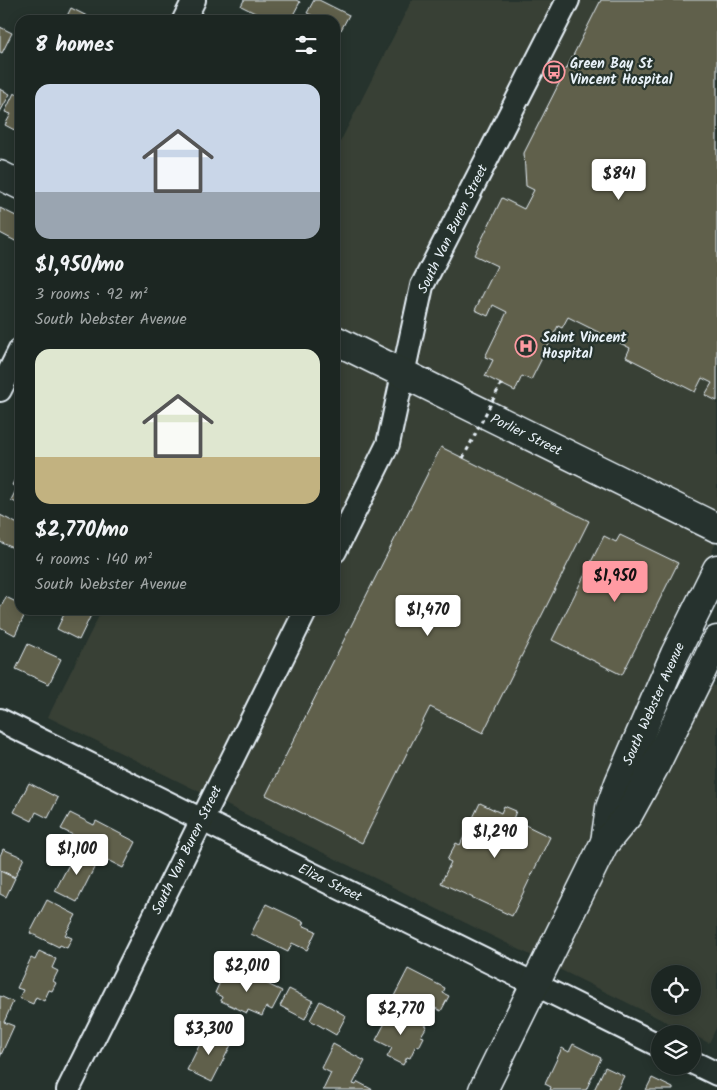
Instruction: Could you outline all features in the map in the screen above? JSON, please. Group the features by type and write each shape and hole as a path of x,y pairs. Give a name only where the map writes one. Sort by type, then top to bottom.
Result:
{"main road":[{"path":"0,175 15,182"},
{"name":"Porlier Street","path":"340,343 717,528"},
{"name":"South Webster Avenue","path":"604,844 610,808 619,782 675,654 717,569"},
{"name":"South Webster Avenue","path":"483,1090 604,844 628,815 656,764 717,640"}],"street":[{"path":"186,15 194,0"},
{"name":"South Van Buren Street","path":"340,541 388,444 422,286 568,0"},
{"path":"0,390 15,360"},
{"name":"South Van Buren Street","path":"68,1090 304,615"},
{"name":"Eliza Street","path":"0,720 651,1042"},
{"path":"701,1066 717,1074"}],"path":[{"path":"463,458 501,384"}],"shaded area":[{"name":"Saint Vincent Hospital","path":"412,0 717,0 717,541 660,659 717,687 717,1026 709,1043 701,1039 701,1025 673,1025 652,1015 701,1015 701,965 651,965 651,1014 48,717 99,615 340,615 340,142"}],"building":[{"path":"244,0 296,0 300,2 293,15 259,15 241,6"},
{"path":"314,0 319,0 349,15 341,30 340,15 311,15 307,13"},
{"name":"Saint Vincent Hospital","path":"601,0 717,0 717,401 705,395 712,383 702,378 695,392 626,357 630,348 568,317 562,328 558,326 531,380 522,376 515,391 485,376 493,360 485,357 507,312 493,305 488,316 475,310 497,266 474,255 502,198 524,209 534,190 526,186 524,153"},
{"path":"71,8 85,15 68,15"},
{"path":"0,27 12,33 2,53 0,52"},
{"path":"0,89 10,94 0,112"},
{"path":"15,94 15,130 5,125 11,114 5,112"},
{"path":"0,208 15,216 15,241 0,233"},
{"path":"441,447 589,521 483,733 430,707 362,843 266,795"},
{"path":"15,492 15,502 11,500"},
{"path":"0,515 15,522 15,549 0,542"},
{"path":"620,535 678,563 622,675 552,640 604,536 616,542"},
{"path":"6,597 15,602 15,615 25,615 15,635 0,627 0,609"},
{"path":"64,615 91,615 79,640 57,629"},
{"path":"28,644 61,659 49,684 16,669"},
{"path":"29,783 58,798 48,818 36,812 32,821 14,812"},
{"path":"480,803 501,813 504,806 516,811 513,819 550,837 512,916 441,883 451,862 447,860 456,843 460,845"},
{"path":"70,813 94,825 96,821 136,842 123,868 74,843 77,837 61,829"},
{"path":"3,849 24,858 15,877 0,870 0,856"},
{"path":"77,849 98,860 77,902 55,891"},
{"path":"0,871 15,878 6,897 0,894"},
{"path":"47,900 76,915 65,935 72,938 67,948 60,945 59,947 30,933"},
{"path":"266,904 304,922 302,925 316,931 307,950 292,943 288,952 251,934"},
{"path":"39,951 56,959 52,968 58,971 53,981 56,983 52,991 49,990 44,1001 36,997 33,1004 19,998 23,990 17,988 31,958 35,960"},
{"path":"236,969 282,991 272,1010 266,1007 262,1016 248,1010 247,1013 221,1001 222,997 215,993 224,973 232,977"},
{"path":"408,969 445,988 443,993 449,996 441,1011 435,1008 430,1017 393,998"},
{"path":"289,989 313,1001 305,1019 280,1006"},
{"path":"0,996 13,1002 4,1022 14,1026 0,1057"},
{"path":"320,1001 346,1016 336,1035 310,1020"},
{"path":"393,1008 427,1026 421,1036 424,1037 419,1047 416,1045 410,1058 407,1057 403,1065 387,1057 392,1048 376,1040"},
{"path":"205,1030 232,1043 212,1082 187,1070"},
{"path":"333,1044 365,1061 353,1084 356,1085 358,1082 373,1090 323,1090 331,1073 321,1068"},
{"path":"573,1044 601,1058 586,1090 550,1090 551,1087 545,1084 562,1048 569,1052"},
{"path":"605,1067 624,1076 617,1090 594,1090"},
{"path":"652,1078 673,1088 673,1090 646,1090"}],"place":[{"name":"Green Bay St Vincent Hospital","path":"554,72"},
{"name":"Saint Vincent Hospital","path":"526,346"}]}
